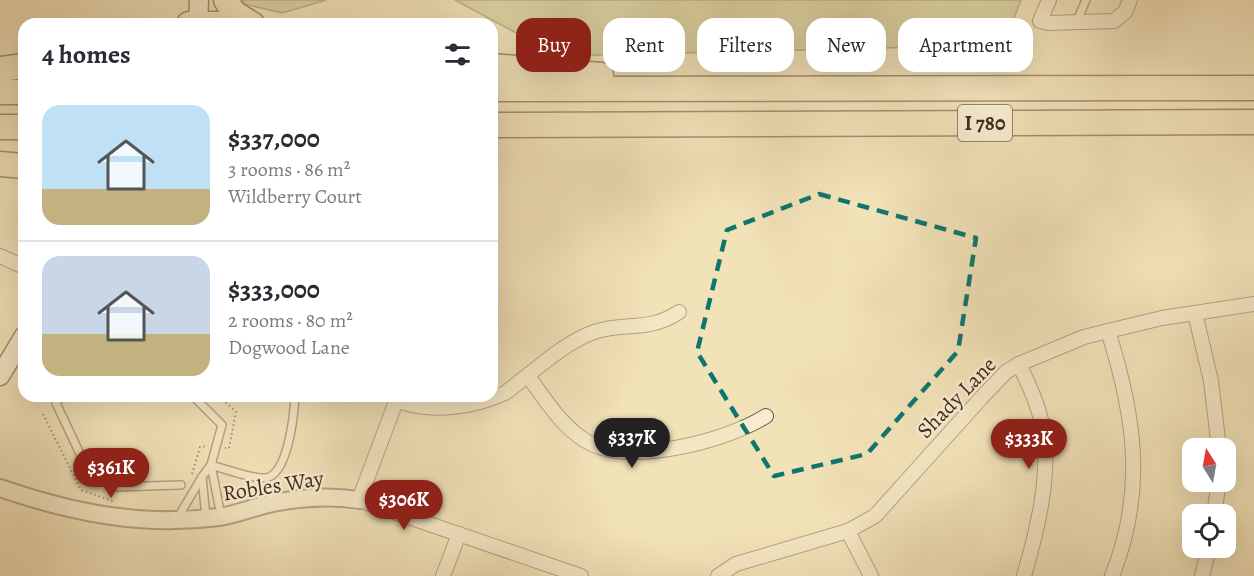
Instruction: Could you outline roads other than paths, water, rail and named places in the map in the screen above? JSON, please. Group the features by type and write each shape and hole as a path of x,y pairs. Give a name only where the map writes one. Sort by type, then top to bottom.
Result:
{"highway":[{"path":"226,0 234,14 241,18"},
{"path":"498,66 668,80 695,89"},
{"path":"0,69 18,67"},
{"name":"I 780","path":"498,89 1254,88"},
{"path":"0,92 18,92"},
{"name":"I 780","path":"498,125 1254,122"},
{"path":"498,140 646,134 715,124"},
{"path":"0,127 18,127"},
{"path":"0,164 18,166"}],"main road":[{"path":"0,376 18,346"}],"street":[{"path":"1049,0 1040,21 1114,21 1125,12 1130,0"},
{"path":"0,256 18,264"},
{"name":"Shady Lane","path":"718,576 736,564 848,531 875,516 982,397 1006,372 1019,364 1084,337 1162,318 1254,304"},
{"path":"498,396 579,339 610,328 652,325 663,322 679,312"},
{"path":"1195,313 1211,381 1218,438"},
{"path":"1108,331 1119,367 1135,451 1128,523 1112,576"},
{"path":"1019,364 1035,399 1046,445 1045,472 1024,576"},
{"path":"528,376 554,412 579,437 589,443 628,453 674,447 740,431 766,416"},
{"path":"359,500 368,470 396,402"},
{"path":"419,402 451,408 482,402"},
{"name":"Robles Way","path":"0,488 54,507 139,520 214,517 267,505 328,497 359,500 581,576"},
{"path":"848,531 871,576"},
{"path":"442,576 459,534"},
{"path":"1202,576 1206,558"}],"lane":[{"path":"1076,22 1086,0"},
{"path":"57,402 89,472 116,487 181,485"},
{"path":"199,402 222,425 211,465 214,517"},
{"path":"211,465 264,478 274,475 283,463 295,402"},
{"path":"176,519 211,465"},
{"path":"202,477 214,517"}]}
